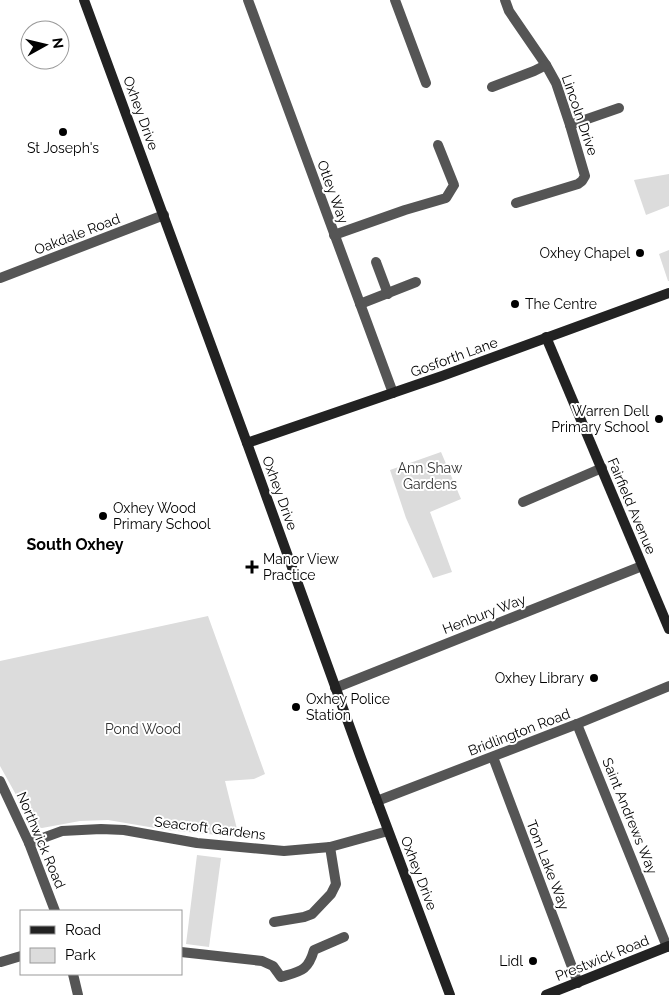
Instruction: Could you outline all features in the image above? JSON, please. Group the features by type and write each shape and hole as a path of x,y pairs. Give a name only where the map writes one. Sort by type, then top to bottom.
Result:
{"street":[{"name":"Oxhey Drive","path":"84,0 247,442 335,688 450,995"},
{"name":"Otley Way","path":"248,0 393,393"},
{"path":"395,0 426,83"},
{"name":"Lincoln Drive","path":"505,0 512,17 546,65 556,83 584,168 584,179 574,186 516,203"},
{"path":"492,87 546,65"},
{"path":"570,125 619,108"},
{"path":"334,235 446,198 454,185 438,145"},
{"name":"Oakdale Road","path":"0,278 164,215"},
{"path":"376,262 388,294"},
{"path":"360,304 416,282"},
{"name":"Gosforth Lane","path":"247,442 393,393 669,293"},
{"name":"Fairfield Avenue","path":"546,338 669,629"},
{"path":"523,502 602,468"},
{"name":"Henbury Way","path":"335,688 642,566"},
{"name":"Bridlington Road","path":"377,801 577,724 669,686"},
{"name":"Saint Andrews Way","path":"577,724 668,947"},
{"name":"Tom Lake Way","path":"493,757 578,983"},
{"name":"Northwick Road","path":"0,782 29,843 55,910"},
{"name":"Seacroft Gardens","path":"29,843 62,831 101,829 124,830 197,843 266,850 303,850 330,847 388,831"},
{"path":"274,922 312,914 331,894 336,884 330,847"},
{"path":"182,952 262,961 273,966 281,976 304,969 311,961 314,950 344,937"},
{"name":"Prestwick Road","path":"546,995 668,947"},
{"path":"1,962 20,956"},
{"path":"73,975 78,995"}],"green space":[{"path":"669,174 669,206 646,215 634,180"},
{"path":"669,250 669,281 668,281 659,254"},
{"name":"Ann Shaw Gardens","path":"441,452 461,499 430,512 452,572 433,578 406,518 390,470"},
{"name":"Pond Wood","path":"208,616 265,774 254,779 225,781 239,837 167,830 108,820 80,821 42,828 34,827 0,766 0,661"},
{"path":"197,855 221,858 209,947 186,944"}],"place":[{"name":"St Joseph's","path":"63,132"},
{"name":"Oxhey Chapel","path":"640,253"},
{"name":"The Centre","path":"515,304"},
{"name":"Warren Dell Primary School","path":"659,419"},
{"name":"Oxhey Wood Primary School","path":"103,516"},
{"name":"Manor View Practice","path":"252,567"},
{"name":"Oxhey Library","path":"594,678"},
{"name":"Oxhey Police Station","path":"296,707"},
{"name":"Lidl","path":"533,961"}],"district":[{"name":"South Oxhey","path":"75,544"}]}
